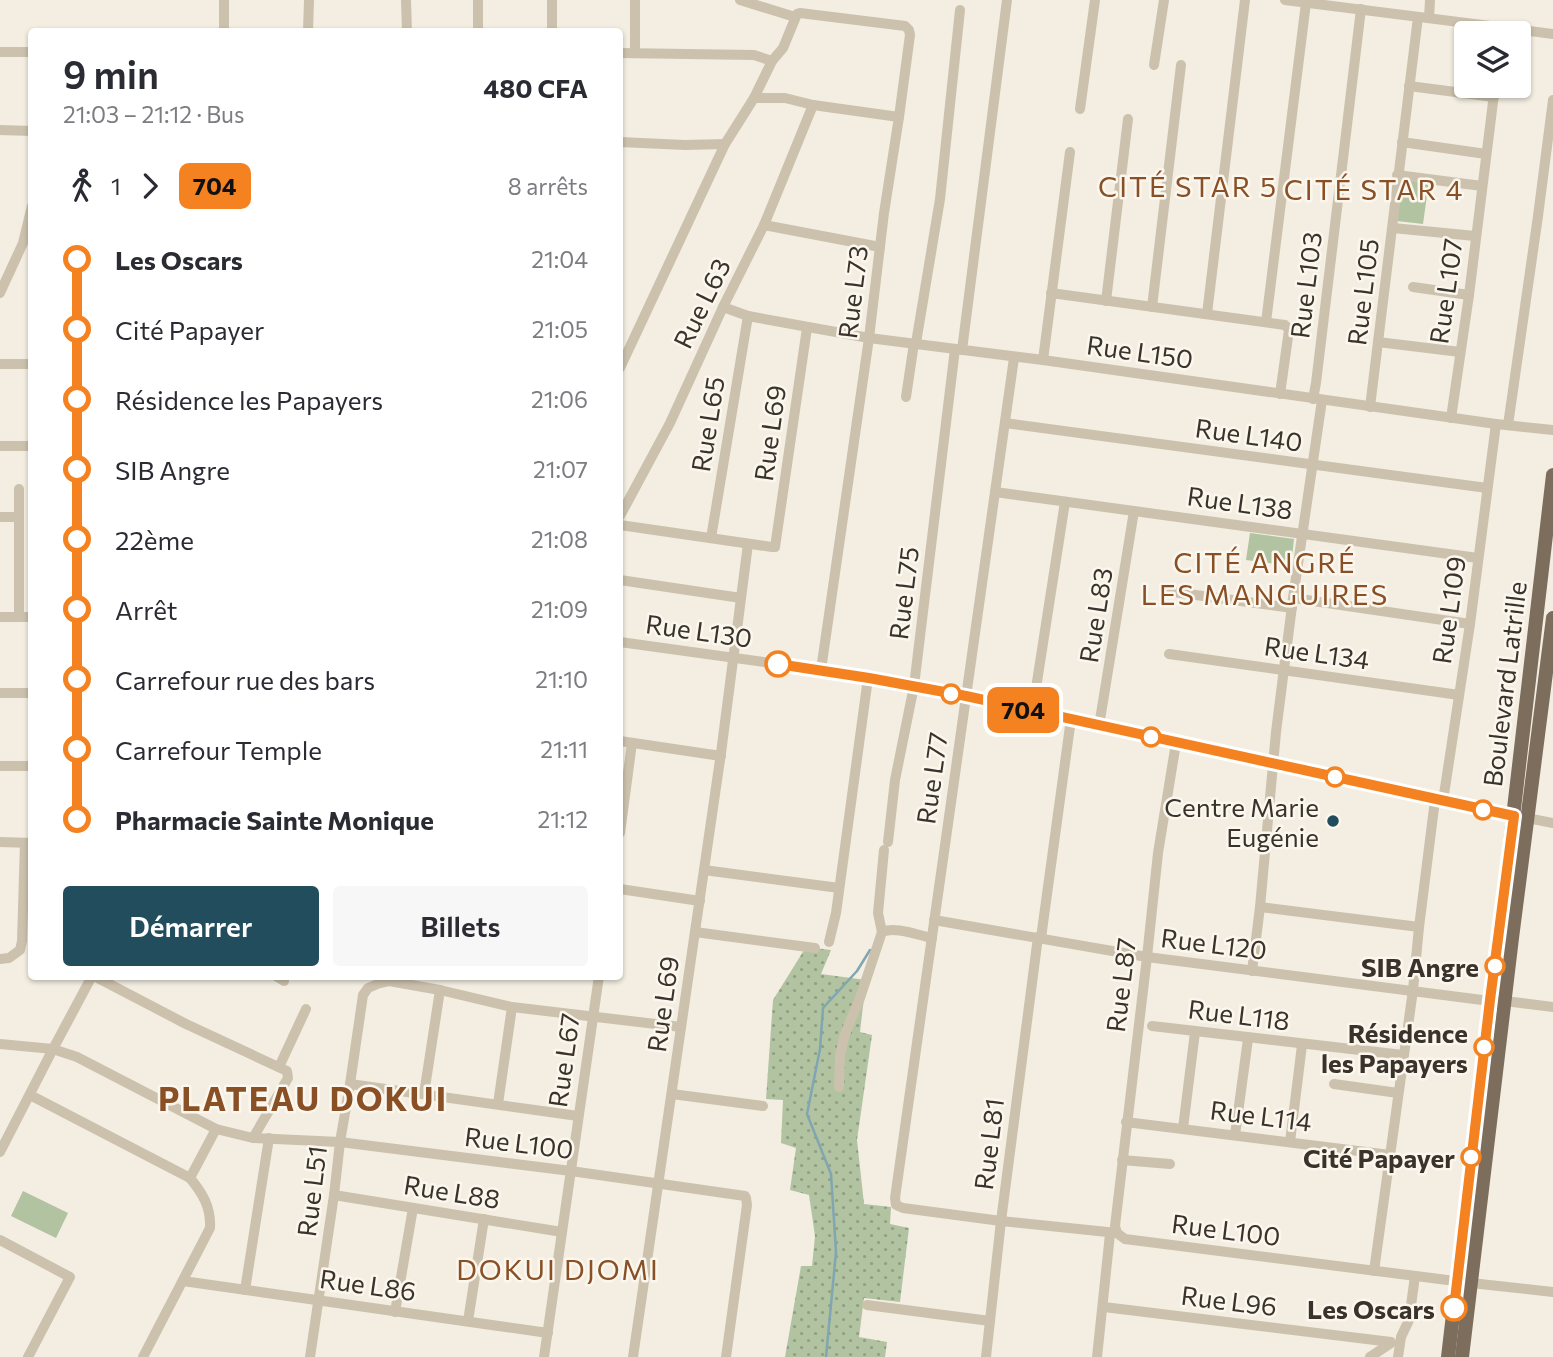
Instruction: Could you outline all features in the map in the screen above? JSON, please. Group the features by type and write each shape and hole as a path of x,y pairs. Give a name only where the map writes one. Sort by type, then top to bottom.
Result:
{"main road":[{"name":"Boulevard Latrille","path":"1448,1357 1464,1283 1505,1001 1553,475"},
{"name":"Boulevard Latrille","path":"1462,1357 1464,1283 1490,1000 1553,618"}],"street":[{"path":"223,0 224,28"},
{"path":"308,28 309,0"},
{"path":"407,0 407,28"},
{"path":"478,0 478,28"},
{"path":"552,0 552,28"},
{"path":"635,0 635,53"},
{"path":"623,362 725,144 754,98 772,61 783,48 798,15 740,0"},
{"name":"Rue L75","path":"882,932 878,914 886,846 895,780 914,686 1007,0"},
{"path":"1080,109 1095,0"},
{"path":"1154,65 1164,0"},
{"path":"1207,314 1245,0"},
{"path":"1285,0 1358,6 1454,23"},
{"name":"Rue L105","path":"1370,407 1416,33 1430,0"},
{"path":"1266,323 1306,3"},
{"name":"Rue L103","path":"1252,971 1283,671 1313,465 1316,383 1358,6"},
{"path":"906,397 940,199 960,10"},
{"name":"Rue L73","path":"798,15 905,26 910,35 884,213 870,338 821,670"},
{"path":"1531,33 1553,34"},
{"path":"0,52 28,52"},
{"path":"623,53 754,55 772,61"},
{"path":"1152,307 1181,65"},
{"path":"1409,86 1454,89"},
{"path":"754,98 785,98 813,105 899,117"},
{"name":"Rue L107","path":"1451,418 1493,98"},
{"path":"1508,425 1553,100"},
{"name":"Rue L63","path":"623,510 670,423 764,225 813,105"},
{"path":"1106,301 1128,120"},
{"path":"0,130 28,131"},
{"path":"623,142 725,144"},
{"path":"1402,142 1486,154"},
{"path":"1043,360 1070,152"},
{"path":"1397,175 1482,186"},
{"path":"0,293 23,243 28,224"},
{"path":"764,225 880,247"},
{"path":"1393,228 1475,236"},
{"path":"1413,287 1469,295"},
{"path":"1051,293 1285,325 1289,330 1280,394"},
{"name":"Rue L150","path":"723,307 747,316 870,338 1553,430"},
{"name":"Rue L65","path":"711,538 747,316"},
{"name":"Rue L69","path":"633,1357 721,756 748,544 772,547 776,544 807,328"},
{"path":"1378,342 1460,352"},
{"name":"Rue L77","path":"896,1205 894,1198 1014,358"},
{"path":"0,364 28,364"},
{"name":"Rue L140","path":"1005,423 1487,488"},
{"name":"Rue L109","path":"1374,1270 1396,1092 1413,990 1419,927 1459,695 1496,424"},
{"path":"0,446 28,446"},
{"path":"19,489 19,617"},
{"name":"Rue L138","path":"995,492 1478,558"},
{"path":"1030,711 1034,701 1065,502"},
{"name":"Rue L83","path":"1100,726 1134,511"},
{"path":"0,517 19,517"},
{"path":"623,526 748,544"},
{"path":"623,580 741,598"},
{"path":"1166,591 1469,624"},
{"path":"0,617 28,617"},
{"name":"Rue L130","path":"623,642 821,670 966,696 1439,801 1553,823"},
{"name":"Rue L134","path":"1169,654 1459,695"},
{"path":"829,942 836,913 869,678"},
{"path":"0,693 28,693"},
{"name":"Rue L81","path":"986,1357 1001,1221 1071,719"},
{"path":"623,742 721,756"},
{"path":"623,801 632,743"},
{"name":"Rue L87","path":"1097,1357 1115,1226 1158,853 1175,743"},
{"path":"0,766 28,766"},
{"path":"0,842 28,843 20,950 9,958 0,959"},
{"path":"704,870 839,888"},
{"path":"623,889 700,901"},
{"path":"1260,907 1419,927"},
{"name":"Rue L120","path":"934,919 1147,957 1490,1000"},
{"path":"839,1087 840,1055 845,1034 882,932 892,930 932,938"},
{"path":"695,932 815,948"},
{"path":"0,1152 91,980"},
{"path":"101,980 288,1072 288,1078 253,1138"},
{"name":"Rue L51","path":"310,1357 363,995 365,990 382,980"},
{"path":"386,980 512,1007 681,1027"},
{"name":"Rue L67","path":"544,1357 597,980"},
{"path":"424,1094 440,990"},
{"path":"1505,1001 1553,1007"},
{"path":"498,1104 512,1007"},
{"path":"279,1067 306,1009"},
{"name":"Rue L118","path":"1152,1026 1403,1055"},
{"path":"1183,1124 1195,1032"},
{"path":"1235,1135 1248,1039"},
{"name":"Rue L100","path":"0,1044 53,1048 78,1057 216,1129 253,1138 340,1142 659,1183 747,1198 726,1357"},
{"path":"1290,1138 1302,1045"},
{"path":"350,1084 578,1116"},
{"path":"1334,1084 1396,1092"},
{"path":"672,1094 763,1106"},
{"path":"30,1095 190,1178 204,1195 209,1207 210,1228 143,1357"},
{"name":"Rue L114","path":"1126,1122 1183,1124 1235,1135 1290,1138 1390,1155"},
{"path":"190,1178 216,1129"},
{"path":"245,1290 269,1138"},
{"path":"1122,1160 1170,1164"},
{"name":"Rue L88","path":"334,1195 562,1231"},
{"name":"Rue L100","path":"896,1205 1001,1221 1114,1233 1125,1239 1553,1292"},
{"path":"395,1312 413,1208"},
{"path":"467,1321 484,1219"},
{"path":"0,1240 70,1277 28,1357"},
{"path":"1370,1357 1396,1340 1409,1320 1415,1276"},
{"name":"Rue L86","path":"183,1281 548,1333"},
{"path":"867,1305 990,1321"},
{"name":"Rue L96","path":"1104,1307 1396,1340"},
{"path":"1396,1340 1398,1357"}],"green space":[{"path":"1403,178 1429,181 1423,224 1397,221"},
{"path":"1250,533 1294,539 1291,566 1246,560"},
{"path":"806,947 831,950 821,974 866,980 860,1032 872,1035 857,1140 864,1204 891,1207 890,1224 909,1228 900,1302 864,1298 859,1337 887,1342 885,1357 785,1357 801,1266 812,1266 815,1236 809,1195 790,1190 796,1148 781,1143 783,1100 766,1099 773,1000"},
{"path":"23,1191 68,1213 56,1238 11,1216"}],"waterway":[{"path":"826,1357 836,1252 831,1174 807,1114 820,1049 823,1008 857,971 870,950"}],"bus line":[{"name":"704","path":"778,664 966,696 1514,816 1454,1308"}],"place":[{"name":"Centre Marie Eugénie","path":"1333,821"},
{"name":"SIB Angre","path":"1495,966"},
{"name":"Résidence les Papayers","path":"1484,1047"},
{"name":"Cité Papayer","path":"1471,1157"},
{"name":"Les Oscars","path":"1454,1308"}],"district":[{"name":"CITÉ STAR 5","path":"1188,186"},
{"name":"CITÉ STAR 4","path":"1374,189"},
{"name":"CITÉ ANGRÉ LES MANGUIRES","path":"1265,578"},
{"name":"PLATEAU DOKUI","path":"303,1097"},
{"name":"DOKUI DJOMI","path":"558,1269"}]}
